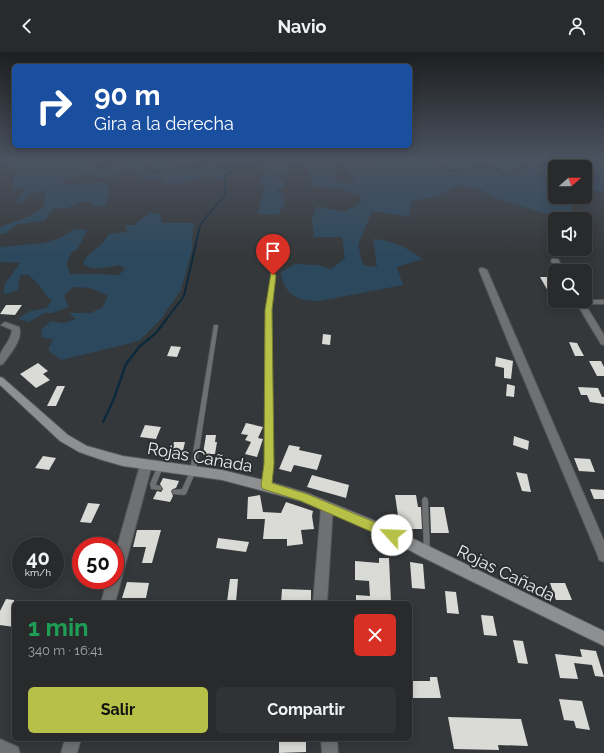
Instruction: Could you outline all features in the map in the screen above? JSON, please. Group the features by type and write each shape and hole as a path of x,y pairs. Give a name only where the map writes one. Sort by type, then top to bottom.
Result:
{"main road":[{"name":"Rojas Cañada","path":"0,381 64,438 102,456 160,467 222,475 303,497 381,529 604,639"}],"street":[{"path":"484,270 513,344 604,556"},
{"path":"592,302 604,302"},
{"path":"584,308 604,342"},
{"path":"0,362 17,332 16,329 5,325"},
{"path":"124,544 146,464"},
{"path":"320,601 327,508"},
{"path":"109,601 112,589"},
{"path":"69,753 72,741"},
{"path":"329,741 330,753"},
{"path":"0,747 12,753"}],"lane":[{"path":"267,486 269,456 268,310 273,275"},
{"path":"175,492 184,492 193,471 216,326"},
{"path":"140,484 156,487 160,467"},
{"path":"425,500 427,553"}],"shaded area":[{"path":"21,193 34,193 22,202 14,205"},
{"path":"46,193 108,193 106,203 100,207 93,206 89,201 77,203 66,209 54,208 44,221 18,224 5,234 0,234 0,227 28,217 43,208"},
{"path":"263,193 283,194 284,205 278,215 258,214"},
{"path":"352,193 444,193 430,198 411,201 409,217 372,211 358,245 363,265 377,267 373,239 393,243 405,248 423,259 397,267 403,285 320,301 305,300 293,296 285,287 281,272 295,264 317,265 331,269 345,258 342,237 314,237 312,218 317,206 344,212 362,202 360,196"},
{"path":"486,193 548,193 548,204 574,204 570,211 548,212 547,214 495,198"},
{"path":"151,213 160,214 162,223 195,224 193,226 192,250 181,290 161,319 139,341 61,360 48,350 53,339 41,337 42,329 51,321 64,323 76,319 69,313 90,313 102,308 108,296 90,288 74,287 65,295 65,300 69,307 52,313 44,313 29,322 18,319 30,311 47,308 52,300 48,298 40,286 29,275 20,275 18,290 7,294 3,293 5,284 20,263 0,262 0,247 43,243 58,239 75,229 87,230 78,248 71,253 67,264 70,274 119,275 125,269 119,265 105,268 91,268 83,264 88,255 103,243 108,234 128,232 125,225 135,225"}],"building":[{"path":"540,277 548,277 548,291"},
{"path":"6,305 22,305 15,315 0,314"},
{"path":"323,334 331,335 330,345 322,344"},
{"path":"569,342 577,343 584,356 575,356"},
{"path":"171,346 181,347 177,357 167,356"},
{"path":"496,357 513,361 511,379 504,378 504,368 495,366"},
{"path":"589,361 601,361 604,367 604,376 597,376"},
{"path":"38,363 48,371 43,374 50,380 36,388 20,374"},
{"path":"507,384 515,386 514,397 506,396"},
{"path":"57,386 65,386 56,406 47,406"},
{"path":"578,387 598,388 602,397 604,397 604,404 590,402 587,395 581,395"},
{"path":"246,423 263,427 258,438 263,439 257,457 245,454 251,442 245,440 248,435 241,434"},
{"path":"145,425 161,427 156,439 140,437"},
{"path":"206,435 216,435 215,442 217,442 215,454 203,454"},
{"path":"514,436 529,441 528,450 513,445"},
{"path":"174,442 185,442 182,455 171,454"},
{"path":"289,445 300,447 299,450 322,455 317,470 294,465 291,472 279,469"},
{"path":"43,456 56,458 49,470 35,468"},
{"path":"574,458 590,459 595,472 579,471"},
{"path":"516,472 527,474 531,492 522,491"},
{"path":"312,475 349,485 346,498 307,487"},
{"path":"163,478 179,481 176,488 171,491 173,496 170,502 153,499 157,491 161,492 163,489 160,484"},
{"path":"590,489 604,490 604,499 594,499"},
{"path":"260,495 263,512 281,513 286,502 313,511 312,516 314,529 301,530 303,544 287,546 287,539 263,539 265,519 247,519 248,497"},
{"path":"395,495 416,495 418,507 421,507 422,529 400,529"},
{"path":"88,503 100,504 91,523 80,522"},
{"path":"430,507 444,507 449,533 431,533"},
{"path":"137,530 161,530 152,563 142,563 146,547 133,547"},
{"path":"218,538 249,542 246,552 216,548"},
{"path":"379,558 389,558 391,601 356,601 356,595 370,596 369,581 355,580 355,561 379,563"},
{"path":"410,562 423,564 425,589 412,588"},
{"path":"230,579 238,579 236,601 227,601"},
{"path":"127,582 149,583 146,598 122,598"},
{"path":"550,583 565,583 572,600 556,600"},
{"path":"282,589 311,590 311,601 281,601"},
{"path":"445,591 456,592 459,614 447,613"},
{"path":"6,599 14,600 12,601 12,627 0,625 0,611"},
{"path":"481,615 493,616 497,636 484,635"},
{"path":"513,640 523,641 528,664 518,663"},
{"path":"580,649 596,651 604,677 595,676 592,665 574,663 578,679 560,678 555,654 582,657"},
{"path":"430,677 437,677 441,698 412,698 412,681 430,681"},
{"path":"559,699 582,701 590,730 576,728 574,721 564,720"},
{"path":"448,717 521,719 528,746 498,745 499,750 454,749"},
{"path":"279,741 306,741 306,752 279,753"}],"waterway":[{"path":"198,231 202,222 225,195 225,193"},
{"path":"165,321 184,296 199,230"},
{"path":"103,422 113,401 126,364 140,346 156,333 166,320"}],"route":[{"path":"273,275 268,310 269,464 267,486 303,497 392,535"}]}
